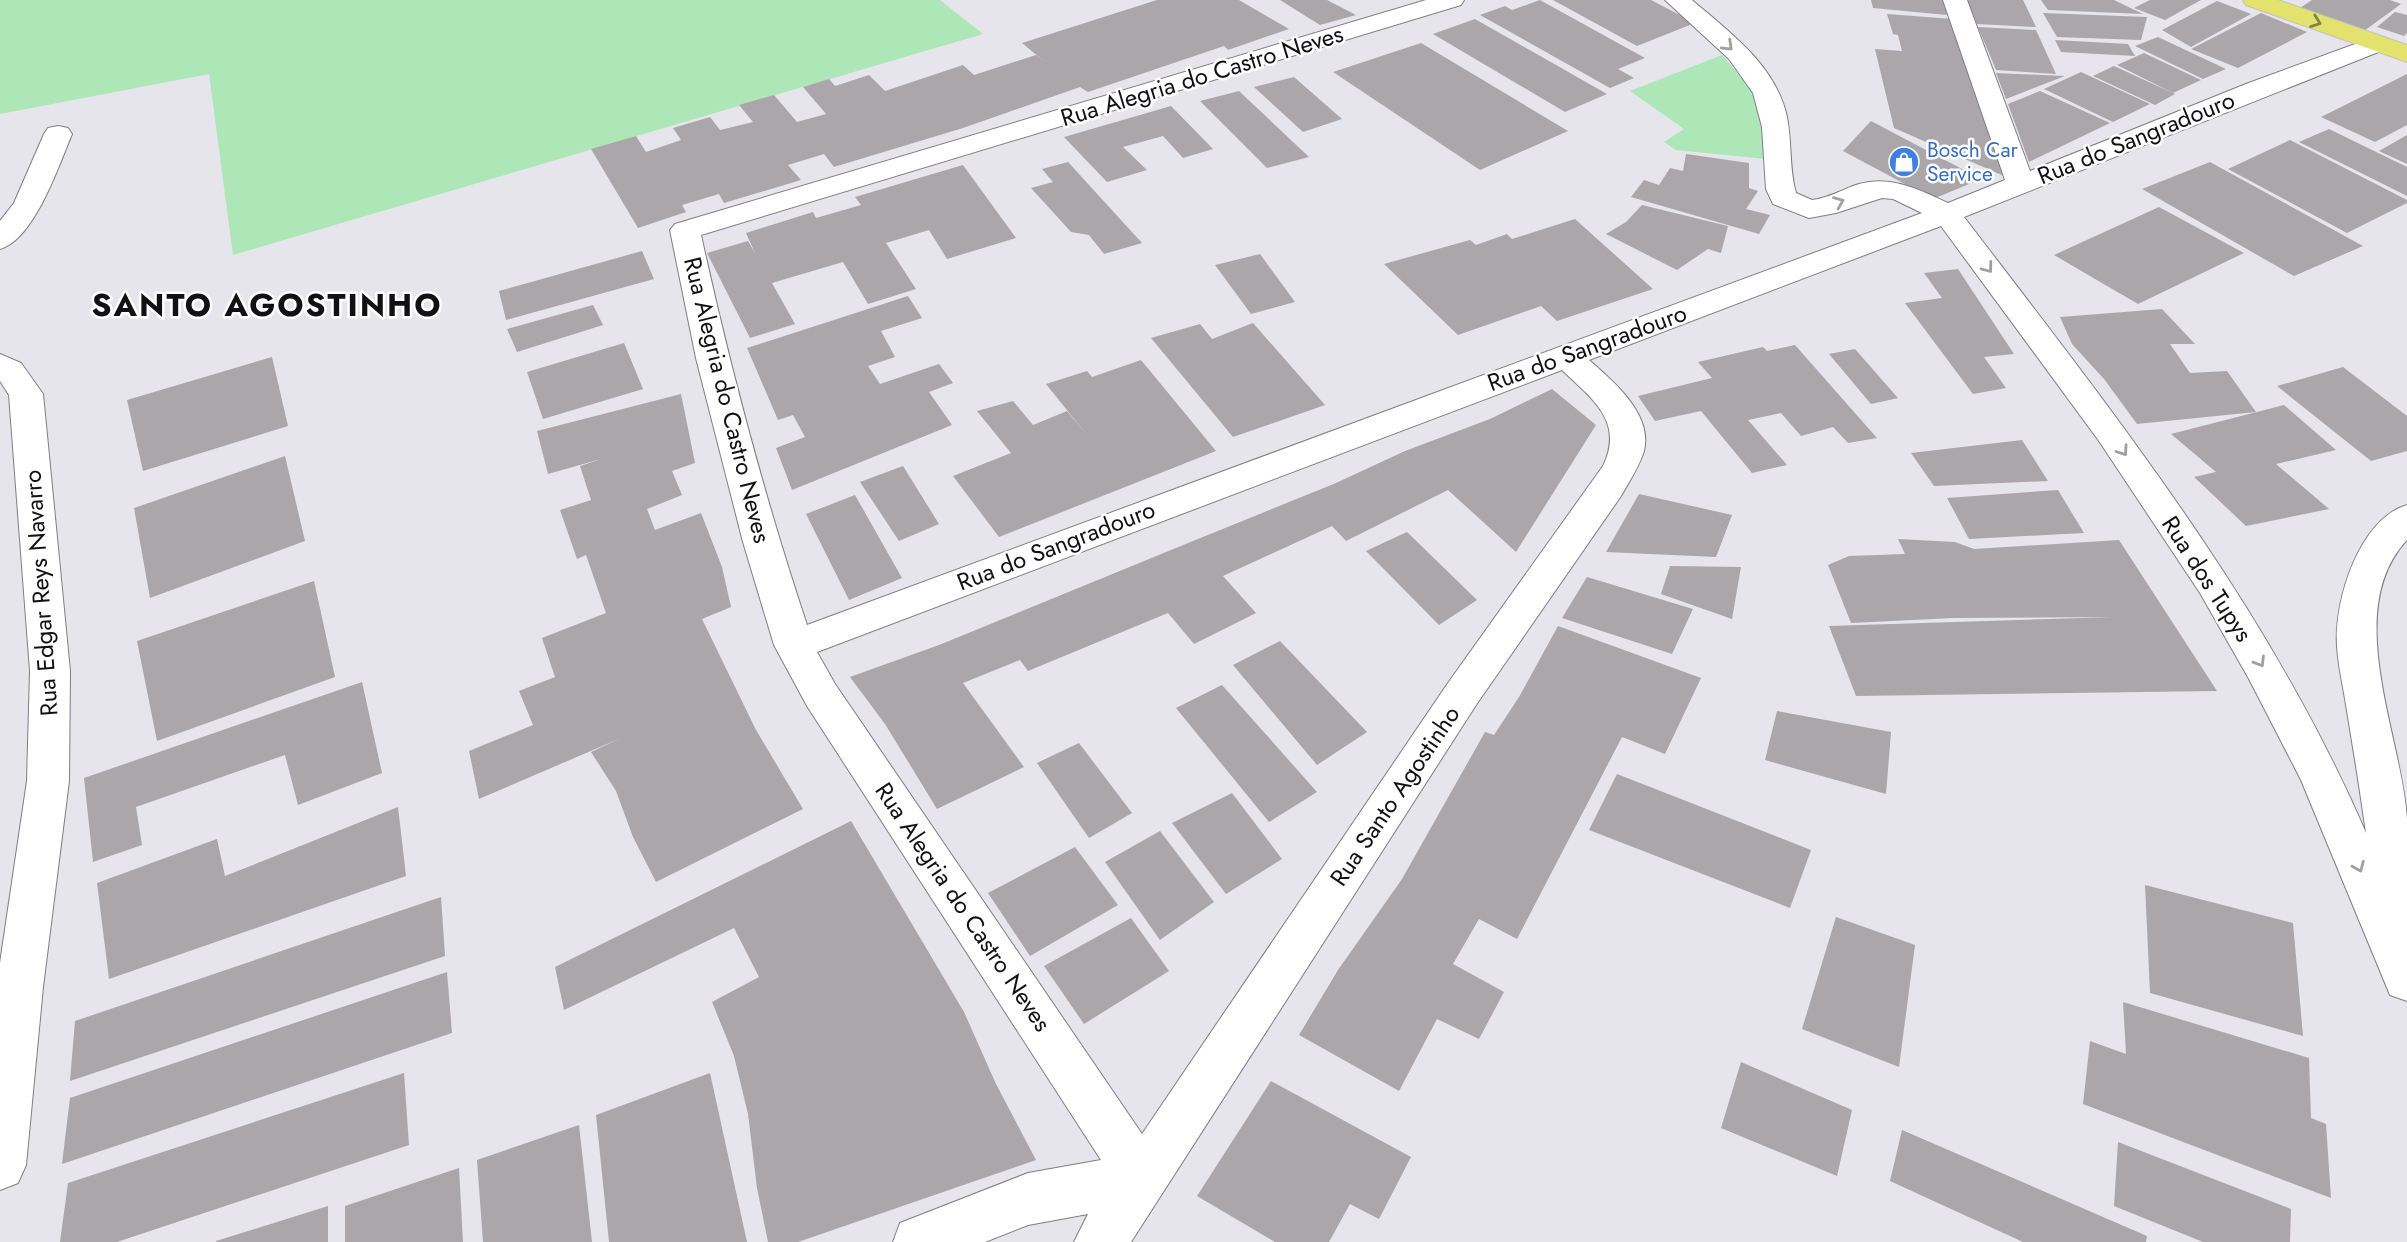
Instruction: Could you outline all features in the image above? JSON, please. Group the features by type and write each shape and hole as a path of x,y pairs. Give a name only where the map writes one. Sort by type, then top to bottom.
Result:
{"main road":[{"path":"2255,0 2407,54"}],"street":[{"path":"1362,0 1395,18"},
{"name":"Rua Alegria do Castro Neves","path":"1142,1178 821,695 794,645 761,542 712,358 685,230 1452,0"},
{"path":"1677,0 1752,71 1767,94 1783,198 1809,209 1826,207 1867,191 1882,189 1900,192 1947,214"},
{"path":"1955,0 2021,185"},
{"name":"Rua do Sangradouro","path":"794,645 1947,214 2377,44"},
{"path":"0,240 28,205 58,134"},
{"name":"Rua dos Tupys","path":"1947,214 2111,433 2213,583 2266,673 2322,779 2407,980"},
{"name":"Rua Santo Agostinho","path":"1100,1242 1462,694 1608,487 1621,464 1628,443 1626,421 1566,356"},
{"name":"Rua Edgar Reys Navarro","path":"0,364 9,370 26,394 50,671 48,781 20,987 0,1166"},
{"path":"2407,518 2378,548 2362,592 2356,643 2407,946"},
{"path":"919,1242 1028,1199 1142,1178"}],"green space":[{"path":"0,0 940,0 983,34 233,255 209,74 0,114"},
{"path":"1722,55 1756,95 1766,159 1676,150 1664,142 1684,129 1630,91"}],"building":[{"path":"1157,0 1239,0 1289,29 1228,50 1224,46 1088,92 1080,87 963,128 834,167 824,154 788,165 801,180 724,203 719,194 682,205 686,212 638,228 591,149 636,136 646,152 681,140 673,128 710,117 720,130 753,122 739,105 774,95 797,122 826,114 803,87 829,79 835,86 869,75 885,91 963,65 974,75 1036,55 1045,62 1022,43"},
{"path":"1280,0 1327,0 1356,15 1320,25"},
{"path":"1540,0 1645,58 1618,69 1634,78 1610,88 1480,15 1505,6 1512,10"},
{"path":"1553,0 1651,0 1695,23 1637,46"},
{"path":"1871,0 1944,0 1947,15 1873,8"},
{"path":"1967,0 2023,0 2036,27 1977,24"},
{"path":"2041,0 2114,0 2143,14 2048,10"},
{"path":"2150,0 2201,0 2165,20 2134,8"},
{"path":"2312,0 2390,0 2401,4 2364,31 2300,8"},
{"path":"2217,1 2251,14 2191,47 2162,30"},
{"path":"2395,12 2407,15 2407,33 2404,36 2377,27"},
{"path":"2043,13 2147,17 2141,40 2057,37"},
{"path":"2261,13 2307,32 2238,68 2191,49"},
{"path":"1887,14 1953,19 2004,176 1894,128 1875,49 1902,51 1898,35 1893,34"},
{"path":"1475,19 1607,94 1565,112 1433,34"},
{"path":"1978,27 2036,30 2056,74 1996,70"},
{"path":"2158,37 2226,69 2203,79 2135,46"},
{"path":"2055,40 2128,44 2135,56 2061,52"},
{"path":"1421,43 1568,131 1480,170 1333,72"},
{"path":"2144,53 2201,80 2173,93 2117,65"},
{"path":"2114,66 2175,94 2155,105 2093,76"},
{"path":"2081,72 2150,104 2113,122 2044,89"},
{"path":"1996,73 2065,76 2006,99"},
{"path":"2407,74 2407,125 2375,142 2321,117"},
{"path":"1294,77 1342,119 1303,132 1254,87"},
{"path":"1239,91 1309,157 1267,168 1200,101"},
{"path":"2040,91 2110,123 2029,162 2008,104"},
{"path":"1171,106 1213,149 1183,158 1163,136 1123,147 1147,170 1107,182 1064,137"},
{"path":"1871,121 1981,179 1933,199 1843,151"},
{"path":"2329,129 2407,167 2407,196 2299,142"},
{"path":"2407,135 2407,164 2379,151"},
{"path":"2290,140 2407,200 2407,203 2347,233 2228,169"},
{"path":"1686,154 1749,163 1749,188 1758,191 1746,209 1770,215 1759,234 1631,197 1644,180 1659,185 1670,168 1683,171"},
{"path":"1068,162 1142,243 1104,254 1089,235 1071,232 1031,188 1053,182 1042,169"},
{"path":"2210,162 2363,246 2294,276 2142,189"},
{"path":"963,165 1016,238 947,259 929,230 886,243 916,289 868,304 843,262 772,283 795,324 750,338 707,253 748,241 755,253 746,233 813,212 816,218 861,205 855,197"},
{"path":"1642,205 1728,226 1721,253 1708,249 1677,270 1606,234 1626,222"},
{"path":"2159,207 2244,253 2138,304 2054,255"},
{"path":"1575,219 1653,289 1557,321 1541,306 1458,335 1384,264 1470,240 1476,245 1507,234 1512,239"},
{"path":"642,251 654,279 506,320 499,291"},
{"path":"1260,254 1295,302 1251,314 1215,265"},
{"path":"1958,269 2014,354 1984,357 2006,388 1973,394 1905,303 1942,298 1924,273"},
{"path":"908,296 922,318 881,331 895,357 868,366 880,384 939,364 953,383 929,392 952,425 792,490 776,448 805,437 793,415 778,420 747,348"},
{"path":"593,305 603,325 517,352 507,329"},
{"path":"2162,309 2195,344 2170,344 2190,373 2227,371 2256,412 2137,424 2104,379 2072,344 2060,317"},
{"path":"1253,323 1325,405 1233,437 1151,338 1200,324 1212,339"},
{"path":"624,343 643,389 543,419 527,372"},
{"path":"1795,345 1877,438 1848,443 1833,427 1801,436 1781,413 1748,420 1787,465 1752,473 1701,411 1655,421 1638,396 1712,378 1698,362 1763,347 1767,351"},
{"path":"1855,349 1898,398 1871,404 1829,354"},
{"path":"272,357 288,426 143,471 127,400"},
{"path":"1141,360 1216,451 999,537 953,476 1011,453 977,411 1013,401 1033,425 1067,411 1087,435 1046,384 1087,371 1092,377"},
{"path":"2343,367 2407,416 2407,451 2371,461 2277,386"},
{"path":"1552,389 1596,425 1516,552 1448,490 1346,541 1332,526 1223,576 1256,613 1194,644 1168,613 1028,671 1020,660 963,683 1024,767 937,809 885,724 850,677 939,645 1336,483 1405,451 1490,419"},
{"path":"681,394 695,463 672,471 682,495 647,509 655,530 701,513 722,567 731,607 702,619 756,730 803,809 656,882 633,837 616,791 591,752 621,738 479,799 469,751 533,725 519,691 555,677 542,638 606,613 586,555 577,559 560,510 591,500 580,466 601,459 548,474 537,431"},
{"path":"2284,405 2336,450 2276,464 2329,509 2246,526 2194,477 2216,472 2171,434"},
{"path":"2022,440 2048,481 1934,486 1911,453"},
{"path":"285,456 305,541 150,598 134,508"},
{"path":"903,466 939,524 899,541 860,482"},
{"path":"2058,490 2084,533 1969,539 1947,498"},
{"path":"1639,494 1732,515 1716,557 1606,552"},
{"path":"855,495 902,578 849,600 806,514"},
{"path":"1407,532 1477,600 1439,625 1366,551"},
{"path":"1898,539 1955,542 1974,549 2119,540 2217,691 1856,696 1829,626 2113,617 1953,618 1851,623 1828,565 1849,556 1905,554"},
{"path":"1670,566 1741,567 1732,619 1661,594"},
{"path":"1587,577 1693,609 1672,654 1562,618"},
{"path":"314,581 335,677 157,741 137,641"},
{"path":"1558,626 1701,678 1665,754 1622,737 1517,939 1479,919 1453,964 1504,992 1479,1039 1437,1019 1399,1091 1299,1035 1338,970 1402,879 1485,732 1494,735 1519,697"},
{"path":"1280,641 1367,732 1317,765 1233,665"},
{"path":"362,682 382,773 298,805 285,755 136,807 142,845 93,862 84,778"},
{"path":"1222,685 1317,792 1269,822 1176,708"},
{"path":"1777,711 1891,732 1886,794 1765,760"},
{"path":"1079,743 1132,813 1089,838 1037,763"},
{"path":"1617,774 1811,850 1790,908 1589,830"},
{"path":"1232,793 1282,859 1226,894 1172,823"},
{"path":"398,807 406,876 109,979 97,883 217,839 225,876"},
{"path":"851,821 964,1012 996,1084 1036,1160 798,1242 768,1242 757,1188 748,1114 734,1056 712,1002 759,977 734,928 564,1010 555,967"},
{"path":"1160,831 1214,902 1160,940 1105,862"},
{"path":"1075,847 1118,905 1030,956 988,893"},
{"path":"2145,885 2293,923 2303,1036 2150,993"},
{"path":"441,897 445,956 70,1081 75,1021"},
{"path":"1836,917 1915,945 1899,1067 1802,1029"},
{"path":"1131,918 1169,971 1084,1024 1044,966"},
{"path":"447,972 452,1033 62,1164 70,1098"},
{"path":"2123,1002 2309,1058 2311,1118 2326,1124 2331,1198 2083,1104 2090,1041 2126,1054"},
{"path":"1741,1062 1852,1110 1837,1176 1721,1128"},
{"path":"404,1073 409,1145 117,1242 60,1242 68,1183"},
{"path":"710,1073 747,1242 609,1242 596,1115"},
{"path":"1271,1081 1411,1157 1379,1219 1350,1204 1329,1242 1275,1242 1197,1196"},
{"path":"579,1125 592,1242 483,1242 477,1160"},
{"path":"1902,1130 2147,1236 2146,1242 2023,1242 1890,1181"},
{"path":"2118,1142 2291,1209 2290,1242 2203,1242 2114,1206"},
{"path":"459,1168 463,1242 345,1242 345,1206"},
{"path":"328,1206 328,1242 216,1242 216,1241"}],"place":[{"name":"Bosch Car Service","path":"1904,162"}],"district":[{"name":"SANTO AGOSTINHO","path":"267,305"}]}
